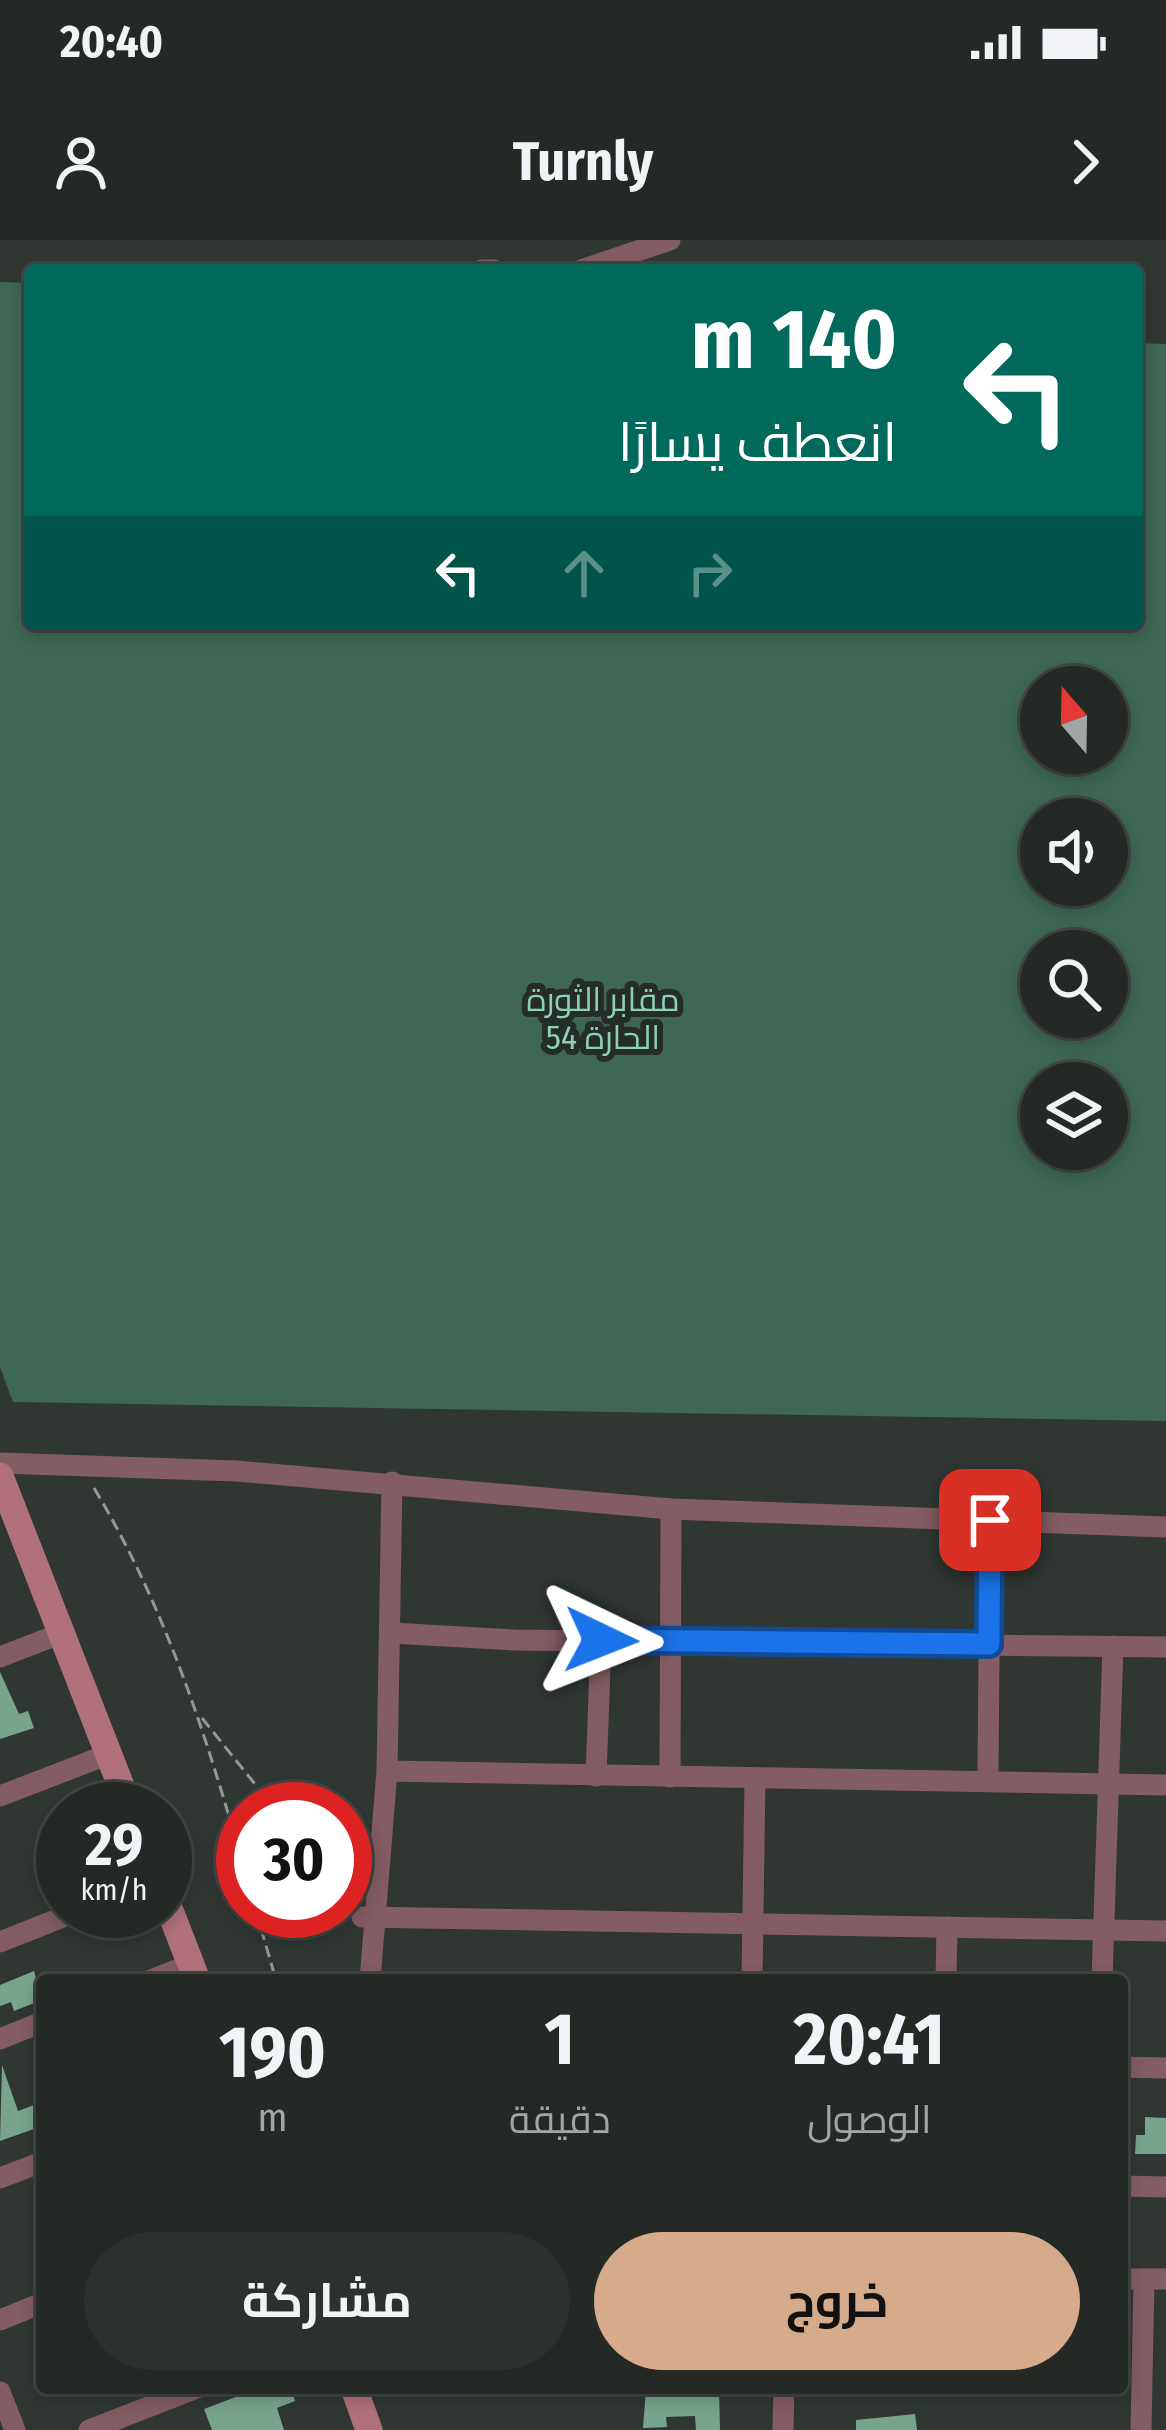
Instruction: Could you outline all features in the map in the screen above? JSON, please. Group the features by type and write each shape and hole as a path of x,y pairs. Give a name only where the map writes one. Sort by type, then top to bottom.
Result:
{"main road":[{"path":"0,1476 6,1510 62,1633 120,1782"},
{"path":"181,1938 194,1972"},
{"path":"356,2394 369,2430"}],"street":[{"path":"599,264 670,240"},
{"path":"0,1463 78,1463 392,1482 671,1509 1166,1527"},
{"path":"372,1901 387,1772 392,1482"},
{"path":"670,1777 671,1509"},
{"path":"988,1781 990,1520"},
{"path":"0,1657 62,1633"},
{"path":"392,1633 671,1643 1166,1646"},
{"path":"596,1776 601,1640"},
{"path":"1102,1974 1113,1646"},
{"path":"0,1796 109,1754"},
{"path":"387,1772 1166,1785"},
{"path":"752,1974 755,1778"},
{"path":"372,1918 1166,1930"},
{"path":"946,1974 947,1927"},
{"path":"0,1942 36,1928"},
{"path":"370,1938 370,1974"},
{"path":"0,2038 36,2024"},
{"path":"1128,2067 1166,2068"},
{"path":"0,2178 36,2164"},
{"path":"1128,2186 1166,2187"},
{"path":"1141,2430 1144,2279"},
{"path":"0,2320 36,2305"},
{"path":"0,2392 15,2430"},
{"path":"88,2430 181,2394"},
{"path":"783,2430 784,2394"}],"path":[{"path":"78,1463 139,1562 201,1717 220,1782"},
{"path":"201,1717 253,1782"},
{"path":"264,1938 274,1974"}],"green space":[{"name":"مقابر الثورة الحارة 54","path":"0,282 24,283 24,630 1143,630 1143,343 1166,344 1166,1421 13,1402 0,1367"}],"building":[{"path":"0,1672 19,1714 28,1711 34,1728 0,1739"},
{"path":"34,1971 36,2002 14,2011 11,2002 0,2006 0,1985"},
{"path":"2,2065 18,2111 36,2104 36,2128 0,2141"},
{"path":"1145,2117 1166,2118 1166,2154 1135,2154 1136,2135 1145,2135"},
{"path":"243,2394 293,2394 295,2401 277,2408 284,2430 212,2430 204,2409"},
{"path":"646,2394 719,2394 720,2430 696,2430 695,2416 666,2417 667,2427 643,2428"},
{"path":"915,2414 917,2430 856,2430 856,2420"}],"route":[{"path":"601,1640 989,1644 990,1520"}]}
